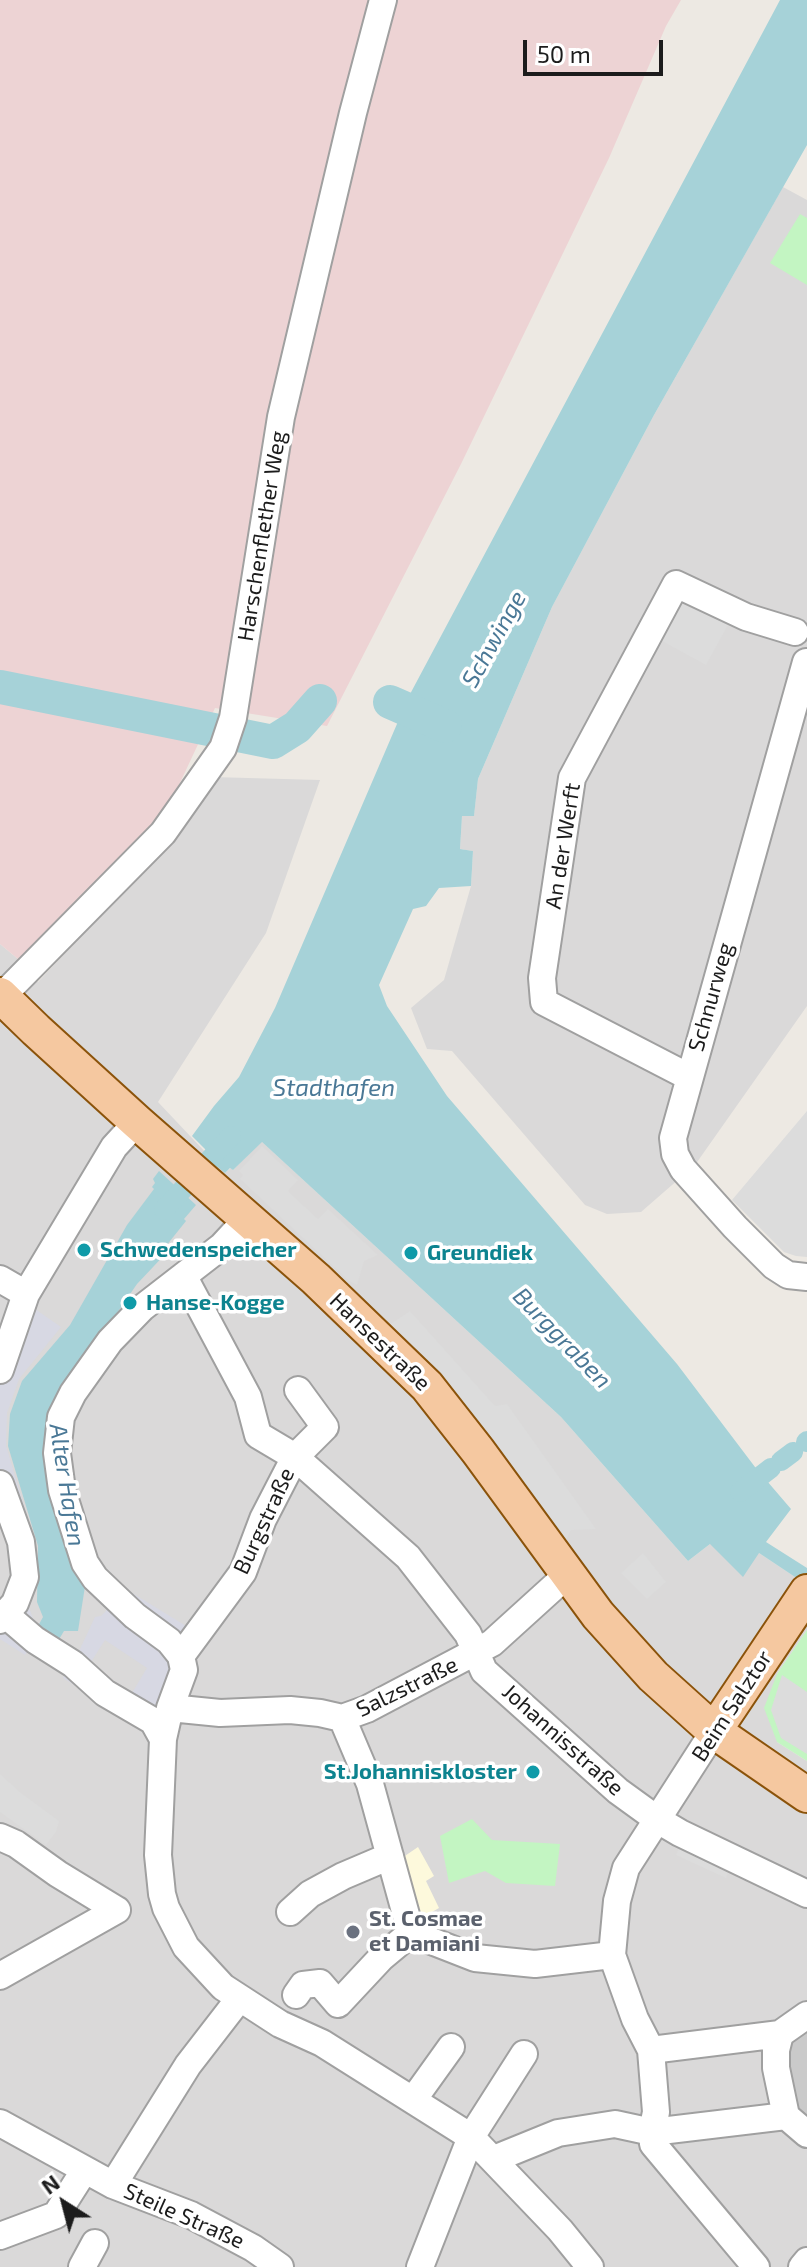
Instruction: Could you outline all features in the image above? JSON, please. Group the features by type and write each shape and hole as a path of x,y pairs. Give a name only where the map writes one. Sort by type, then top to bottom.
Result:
{"main road":[{"name":"Hansestraße","path":"1,996 137,1122 347,1308 427,1386 598,1615 653,1676 714,1731 807,1795"},
{"name":"Beim Salztor","path":"714,1731 806,1594"}],"street":[{"name":"Harschenflether Weg","path":"1,996 163,833 223,748 233,718 281,417 383,0"},
{"name":"An der Werft","path":"689,1077 544,1002 542,978 572,778 676,584 746,617 801,625"},
{"name":"Schnurweg","path":"801,625 796,649 807,662 673,1138 675,1154 696,1184 774,1266 788,1275 807,1277"},
{"path":"0,1370 26,1294 114,1147 137,1122"},
{"path":"247,1219 222,1246 142,1308 110,1341 73,1393 61,1417 57,1453 62,1490 85,1563 95,1578 135,1616 169,1641 181,1656 184,1670 162,1723 158,1855 162,1894 174,1927 186,1947 223,1987 280,2024 322,2043 471,2137 560,2230 590,2267"},
{"name":"Johannisstraße","path":"184,1277 248,1397 258,1435 295,1457 408,1557 468,1634 484,1671 618,1791 658,1820 807,1894"},
{"path":"0,1279 26,1294"},
{"name":"Burgstraße","path":"181,1656 243,1572 263,1519 295,1457 325,1427 298,1390"},
{"path":"0,1484 21,1542 25,1577 21,1591 3,1618 73,1664 105,1693 162,1723"},
{"name":"Salzstraße","path":"162,1723 220,1713 290,1710 342,1718 367,1709 492,1643 567,1575"},
{"path":"342,1718 370,1784 411,1933"},
{"name":"Beim Salztor","path":"612,1955 617,1901 626,1868 714,1731"},
{"path":"0,1837 16,1844 117,1910 0,1976"},
{"path":"290,1912 310,1894 390,1856"},
{"path":"411,1933 475,1958 535,1964 612,1955 635,2019 651,2050 656,2112 653,2144 756,2267"},
{"path":"296,1995 303,1985 320,1983 338,2004 381,1958 411,1933"},
{"path":"113,2185 188,2065 239,1999"},
{"path":"651,2050 780,2034 807,2015"},
{"path":"780,2034 776,2068 786,2116 807,2134"},
{"path":"413,2100 451,2047"},
{"path":"420,2267 471,2137 524,2054"},
{"path":"494,2159 558,2133 615,2124 652,2132 786,2116"},
{"name":"Steile Straße","path":"0,2123 113,2185 191,2215 253,2248 280,2267"},
{"path":"0,2236 56,2215 84,2171"},
{"path":"82,2267 95,2243"},
{"path":"802,2267 807,2261"}],"shaded area":[{"path":"0,0 681,0 666,26 609,158 461,464 327,726 215,708 164,817 24,964 0,944"},
{"path":"783,187 807,200 807,1006 695,1165 641,1212 607,1214 585,1205 452,1051 427,1049 411,1008 444,980 471,886 473,851 460,849 462,815 474,815 478,779 552,607 654,415"},
{"path":"678,593 730,621 706,665 655,637"},
{"path":"212,777 320,780 266,933 158,1102 225,1173 231,1168 233,1170 261,1141 561,1417 688,1561 710,1544 759,1553 807,1585 807,1630 777,1674 777,1742 807,1761 807,2267 0,2267 0,944 24,964 38,982 173,838"},
{"path":"807,1111 807,1257 784,1252 732,1200"},
{"path":"262,1146 298,1180 288,1191 293,1196 318,1219 328,1209 378,1255 364,1261 357,1285 349,1281 240,1179 243,1175 239,1171"},
{"path":"22,1300 61,1327 19,1379 7,1413 6,1446 36,1546 35,1593 27,1602 36,1627 42,1633 25,1655 0,1639 0,1611 18,1569 0,1501 0,1356"},
{"path":"410,1311 495,1406 507,1404 596,1529 571,1530 564,1544 386,1327"},
{"path":"643,1553 666,1582 647,1599 621,1573"},
{"path":"111,1580 204,1637 189,1664 163,1739 63,1678 95,1617 106,1611","holes":["105,1640 147,1668 132,1693 89,1665"]},
{"path":"782,1675 807,1692 807,1754 781,1738 771,1710"},
{"path":"0,1774 59,1821 56,1832 46,1845 0,1812"},
{"path":"682,1841 732,1864 726,1878 676,1855"},
{"path":"418,1847 434,1876 426,1881 439,1908 418,1920 396,1862"},
{"path":"807,2024 807,2128 790,2113 786,2039"}],"green space":[{"path":"800,214 807,218 807,285 770,263"},
{"path":"807,1630 807,1761 777,1742 764,1708 777,1674"},
{"path":"472,1819 492,1840 560,1844 555,1886 506,1883 485,1871 449,1883 440,1836"}],"water":[{"path":"780,0 807,0 807,145 654,415 552,607 478,779 474,816 462,816 460,849 473,851 471,886 439,888 426,906 413,909 379,985 387,1006 447,1096 677,1364 791,1509 766,1542 807,1568 807,1585 759,1553 743,1577 710,1544 688,1561 561,1417 262,1142 233,1170 230,1168 225,1173 214,1164 219,1158 192,1136 239,1077 275,1008 409,696"},
{"name":"Alter Hafen","path":"159,1171 196,1205 166,1246 170,1249 137,1284 81,1365 59,1406 86,1580 78,1631 64,1631 58,1641 37,1628 43,1617 37,1602 38,1546 8,1446 10,1414 22,1381 70,1325 127,1225 154,1189 153,1179"}],"waterway":[{"path":"0,687 273,742 297,727 320,701"},
{"path":"390,702 445,726"},
{"name":"Schwinge","path":"164,1210 231,1136"},
{"path":"781,1461 793,1452"},
{"path":"740,1492 771,1468"}],"place":[{"name":"Schwedenspeicher","path":"84,1250"},
{"name":"Greundiek","path":"411,1253"},
{"name":"Hanse-Kogge","path":"130,1303"},
{"name":"St.Johanniskloster","path":"533,1772"},
{"name":"St. Cosmae et Damiani","path":"353,1932"}],"water label":[{"name":"Stadthafen","path":"334,1088"},
{"name":"Burggraben","path":"562,1338"}]}
